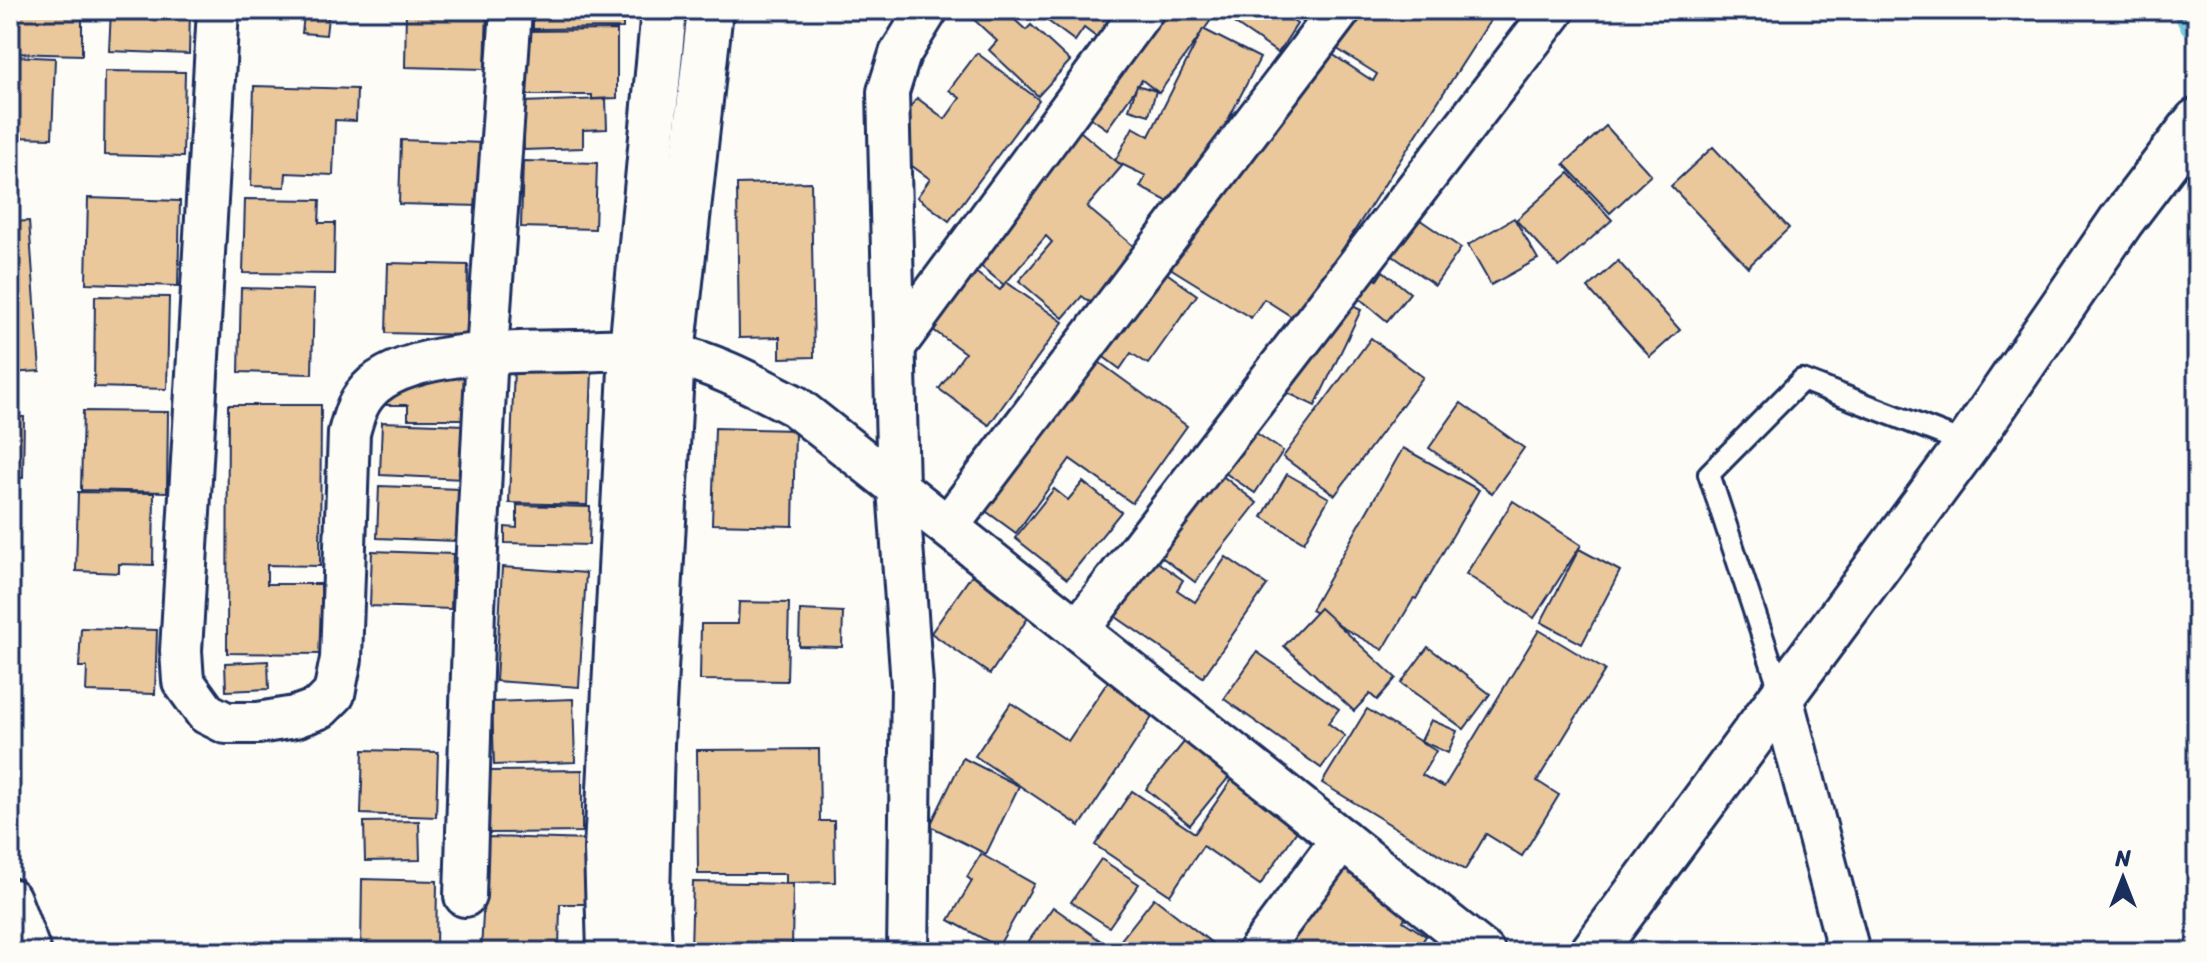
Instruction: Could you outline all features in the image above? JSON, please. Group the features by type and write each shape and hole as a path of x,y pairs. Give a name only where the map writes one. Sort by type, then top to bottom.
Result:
{"main road":[{"path":"649,952 652,352 664,10"},
{"path":"610,952 607,849 652,352 710,10"},
{"path":"1593,952 1968,444 2121,221 2197,121"}],"street":[{"path":"218,10 181,651 183,681 206,713 226,723 258,723 295,717 320,708 334,694 341,659 349,433 357,404 375,384 405,369 487,352 652,352 733,374 795,406 1484,952"},
{"path":"465,896 474,609 487,352 511,10"},
{"path":"908,952 912,685 898,488 888,92 900,54 927,10"},
{"path":"895,346 1143,10"},
{"path":"948,526 1340,10"},
{"path":"1078,630 1554,10"},
{"path":"1782,697 1849,952"},
{"path":"1258,952 1342,839"},
{"path":"10,899 30,952"}],"lane":[{"path":"1782,697 1709,474 1802,380 1968,444"}],"building":[{"path":"10,10 82,10 82,55 10,53"},
{"path":"111,10 190,10 189,54 109,51"},
{"path":"406,10 487,10 485,69 405,67"},
{"path":"533,10 623,10 623,28 533,29"},
{"path":"976,10 1004,10 1026,30 1031,25 1070,61 1038,96 989,50 997,41 970,16"},
{"path":"1033,10 1120,10 1099,39 1084,28 1075,41"},
{"path":"1147,10 1218,10 1159,93 1142,80 1107,129 1078,109"},
{"path":"1238,10 1277,10 1297,24 1278,53 1231,21"},
{"path":"1347,10 1419,10 1416,14 1423,19 1429,10 1497,10 1297,320 1264,299 1251,318 1162,263 1312,41 1373,81 1377,74 1326,42"},
{"path":"304,15 328,17 326,35 302,33"},
{"path":"1203,29 1260,58 1182,209 1140,187 1146,176 1115,161 1133,127 1149,136"},
{"path":"617,30 617,98 526,95 525,31"},
{"path":"977,53 1039,100 949,221 917,197 930,179 883,145 917,98 945,119 960,98 949,90"},
{"path":"10,56 55,58 52,138 10,137"},
{"path":"105,71 185,72 183,157 104,155"},
{"path":"1137,85 1156,91 1149,115 1129,109"},
{"path":"254,86 357,89 356,121 335,120 333,175 286,173 285,187 251,186"},
{"path":"606,99 607,129 583,130 583,148 524,150 522,102"},
{"path":"1057,112 1122,166 1087,207 1137,249 1091,303 1082,296 1063,318 1019,281 1052,242 1046,236 1004,285 961,250"},
{"path":"1606,126 1651,175 1610,213 1564,164"},
{"path":"401,140 483,143 481,206 399,204"},
{"path":"1713,147 1789,228 1748,267 1671,186"},
{"path":"523,161 597,163 595,229 521,227"},
{"path":"1569,173 1612,220 1559,267 1516,220"},
{"path":"811,182 814,357 780,358 780,337 739,338 737,184"},
{"path":"88,198 180,201 178,286 86,283"},
{"path":"245,199 320,200 319,223 335,223 334,274 243,273"},
{"path":"1413,215 1461,248 1435,285 1387,252"},
{"path":"1514,218 1538,259 1491,285 1468,245"},
{"path":"29,221 40,371 10,373 10,222"},
{"path":"953,256 1000,290 1006,282 1063,322 989,425 939,389 965,353 911,314"},
{"path":"1150,261 1197,295 1148,364 1131,353 1120,369 1089,346"},
{"path":"1618,261 1680,330 1650,357 1588,288"},
{"path":"388,263 468,265 467,335 386,333"},
{"path":"1358,265 1377,280 1383,271 1410,293 1387,321 1342,284"},
{"path":"241,288 314,290 312,374 239,372"},
{"path":"1325,293 1361,310 1315,406 1263,381"},
{"path":"95,296 169,297 167,389 94,387"},
{"path":"1371,338 1423,377 1335,495 1283,457"},
{"path":"1085,352 1187,426 1132,503 1070,459 1016,533 972,501"},
{"path":"387,353 471,355 470,419 408,419 408,405 386,405"},
{"path":"514,367 592,370 587,505 509,503"},
{"path":"1461,403 1524,448 1492,493 1429,448"},
{"path":"228,405 321,405 320,566 267,565 267,584 321,584 321,654 227,653"},
{"path":"83,411 168,412 167,492 81,490"},
{"path":"1228,414 1283,451 1255,493 1200,456"},
{"path":"10,417 24,417 23,478 10,477"},
{"path":"382,422 465,425 463,479 380,475"},
{"path":"715,428 795,430 793,526 712,524"},
{"path":"1403,448 1479,490 1383,650 1311,610"},
{"path":"1197,456 1257,503 1195,582 1135,537"},
{"path":"1287,474 1329,498 1304,542 1262,517"},
{"path":"1083,482 1121,512 1067,579 1015,538 1054,489 1068,500"},
{"path":"379,486 460,489 457,541 377,538"},
{"path":"78,492 154,493 153,565 119,564 119,573 76,571"},
{"path":"1513,501 1581,545 1534,618 1466,574"},
{"path":"517,505 590,507 589,545 505,543 505,527 517,528"},
{"path":"1130,543 1183,580 1177,590 1195,602 1226,557 1267,585 1203,677 1090,599"},
{"path":"1579,549 1620,571 1582,644 1541,622"},
{"path":"372,551 453,554 451,609 370,606"},
{"path":"502,567 586,573 579,687 496,681"},
{"path":"976,569 1034,609 990,674 931,633"},
{"path":"739,602 789,603 787,681 700,680 701,624 738,624"},
{"path":"1320,608 1396,678 1377,700 1370,694 1354,711 1284,646"},
{"path":"800,610 843,612 842,647 799,646"},
{"path":"81,628 157,630 155,694 86,692 87,667 79,667"},
{"path":"1539,630 1605,670 1537,781 1559,795 1522,856 1486,834 1465,870 1322,783 1367,709 1436,751 1422,775 1444,787"},
{"path":"1428,647 1490,694 1464,729 1401,683"},
{"path":"1257,652 1339,709 1328,723 1345,736 1321,768 1224,699"},
{"path":"268,661 269,689 226,691 225,663"},
{"path":"1111,677 1158,708 1080,826 975,756 1011,703 1068,741"},
{"path":"573,699 575,762 494,765 492,702"},
{"path":"1431,720 1457,731 1448,753 1421,741"},
{"path":"1189,736 1233,772 1190,825 1146,789"},
{"path":"819,749 820,821 834,821 835,882 786,883 786,874 698,874 697,750"},
{"path":"363,750 438,752 436,817 361,814"},
{"path":"963,758 1019,786 986,854 930,826"},
{"path":"582,770 582,832 489,833 489,771"},
{"path":"1235,775 1303,822 1260,885 1203,846 1170,895 1095,845 1132,791 1195,833"},
{"path":"419,821 420,860 365,861 364,822"},
{"path":"487,837 590,840 588,904 560,904 559,952 481,952"},
{"path":"981,854 1034,884 998,947 949,920 972,881 967,877"},
{"path":"1101,859 1139,884 1109,927 1071,902"},
{"path":"1336,861 1411,909 1403,921 1426,936 1416,952 1277,952"},
{"path":"362,879 437,881 436,950 361,949"},
{"path":"693,882 793,884 792,950 691,948"},
{"path":"1154,898 1217,947 1213,952 1113,950"},
{"path":"1053,907 1115,951 1021,952"}],"waterway":[{"path":"2192,10 2197,20"}]}
